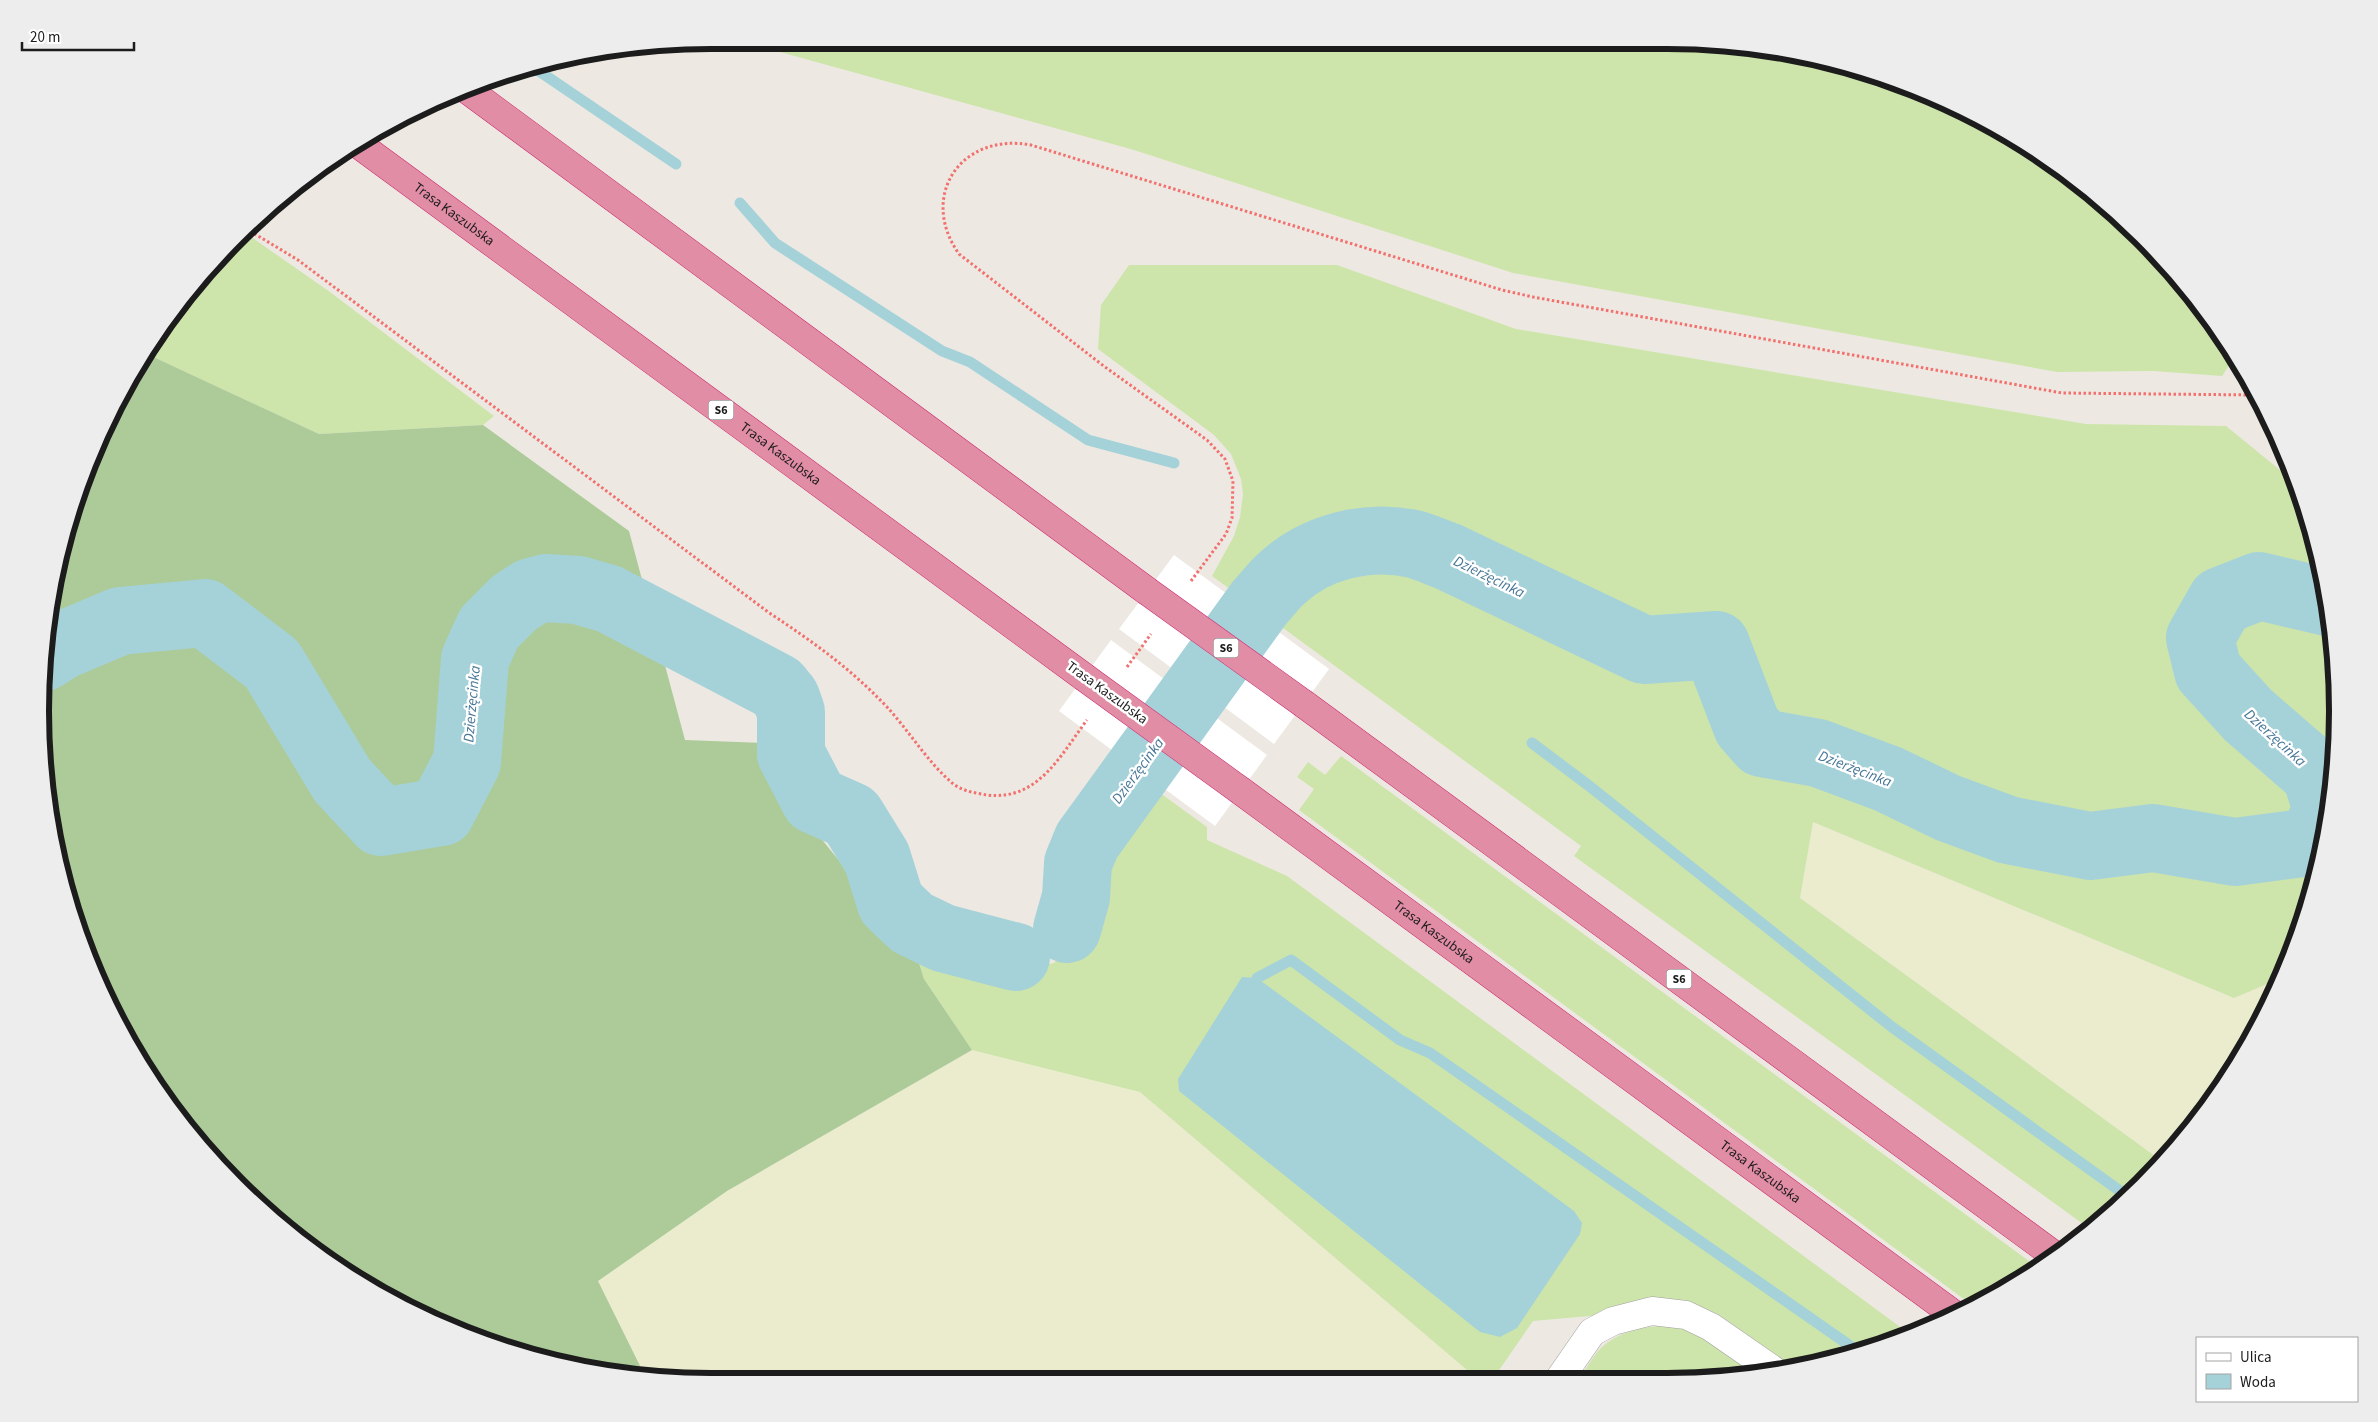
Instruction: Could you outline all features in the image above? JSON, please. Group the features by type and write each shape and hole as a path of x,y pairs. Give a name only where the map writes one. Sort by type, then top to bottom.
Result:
{"highway":[{"name":"S6","path":"473,94 1147,591 1304,704 2049,1251"},
{"name":"Trasa Kaszubska","path":"363,148 1948,1310"}],"lane":[{"path":"1563,1373 1592,1332 1613,1321 1652,1311 1686,1315 1711,1328 1767,1366"}],"path":[{"path":"1031,145 1502,290 1534,297 2062,393 2249,395"}],"green space":[{"path":"769,49 1667,49 1753,54 1796,61 1838,71 1920,99 1998,137 2035,160 2104,213 2165,274 2218,343 2231,363 2222,376 2153,371 2057,372 1513,273 1134,150"},
{"path":"250,236 330,292 494,416 483,425 319,434 152,356 213,274"},
{"path":"1129,265 1337,265 1516,329 2086,424 2226,426 2285,474 2307,540 2317,582 2328,668 2328,754 2317,840 2294,924 2271,982 2234,998 1813,822 1800,898 2156,1157 2104,1209 2084,1225 1574,856 1581,846 1212,576 1234,536 1240,517 1243,494 1241,479 1231,454 1214,435 1098,349 1101,305"},
{"path":"152,356 319,434 483,425 629,531 685,740 767,743 811,826 874,904 910,935 924,979 972,1050 727,1191 598,1281 642,1370 582,1361 498,1338 458,1323 380,1285 343,1262 274,1209 213,1148 160,1079 137,1042 117,1004 84,924 61,840 50,754 50,668 61,582 84,498 117,418"},
{"path":"1341,756 2032,1264 1967,1301 1299,810 1314,789 1297,777 1308,762 1325,775"},
{"path":"1149,785 1207,827 1207,840 1287,876 1903,1329 1838,1351 1787,1363 1718,1314 1693,1307 1533,1321 1497,1373 1471,1373 1140,1092 972,1050 924,979 910,935 934,948 974,962 1012,972 1054,963 1074,941 1087,920 1086,902 1092,868"},
{"path":"1813,822 2234,998 2271,982 2241,1042 2218,1079 2156,1157 1800,898"},
{"path":"972,1050 1140,1092 1471,1373 711,1373 642,1370 597,1281 727,1191"},
{"path":"1667,1325 1691,1330 1750,1368 1710,1372 1583,1373 1595,1355 1608,1342 1632,1331"}],"water":[{"path":"1242,977 1257,978 1574,1211 1582,1223 1580,1234 1517,1328 1500,1337 1480,1332 1179,1091 1178,1079"}],"pier":[{"path":"1174,555 1329,669 1274,744 1119,629"},
{"path":"1111,640 1267,755 1215,826 1059,711"}],"waterway":[{"path":"539,71 676,164"},
{"path":"740,203 775,243 942,351 970,362 1088,440 1174,463"},
{"name":"Dzierżęcinka","path":"1067,929 1076,897 1078,863 1087,841 1260,602 1278,582 1310,558 1343,545 1361,542 1397,541 1414,544 1447,556 1644,650 1716,645 1747,726 1762,743 1818,753 1888,779 1948,808 2008,830 2090,846 2153,838 2235,852 2311,842 2319,825"},
{"name":"Dzierżęcinka","path":"2320,600 2259,586 2221,601 2200,638 2208,671 2248,715 2316,774 2324,799"},
{"name":"Dzierżęcinka","path":"51,652 61,646 120,621 205,613 272,664 342,780 381,822 441,812 467,762 475,659 489,628 514,603 531,592 546,588 578,590 609,599 777,687 786,698 791,712 791,754 815,800 851,816 877,858 891,903 912,923 943,938 1016,957"},
{"path":"1532,743 1588,785 1892,1027 2122,1192"},
{"path":"1257,978 1291,960 1400,1040 1430,1053 1852,1347"}]}
